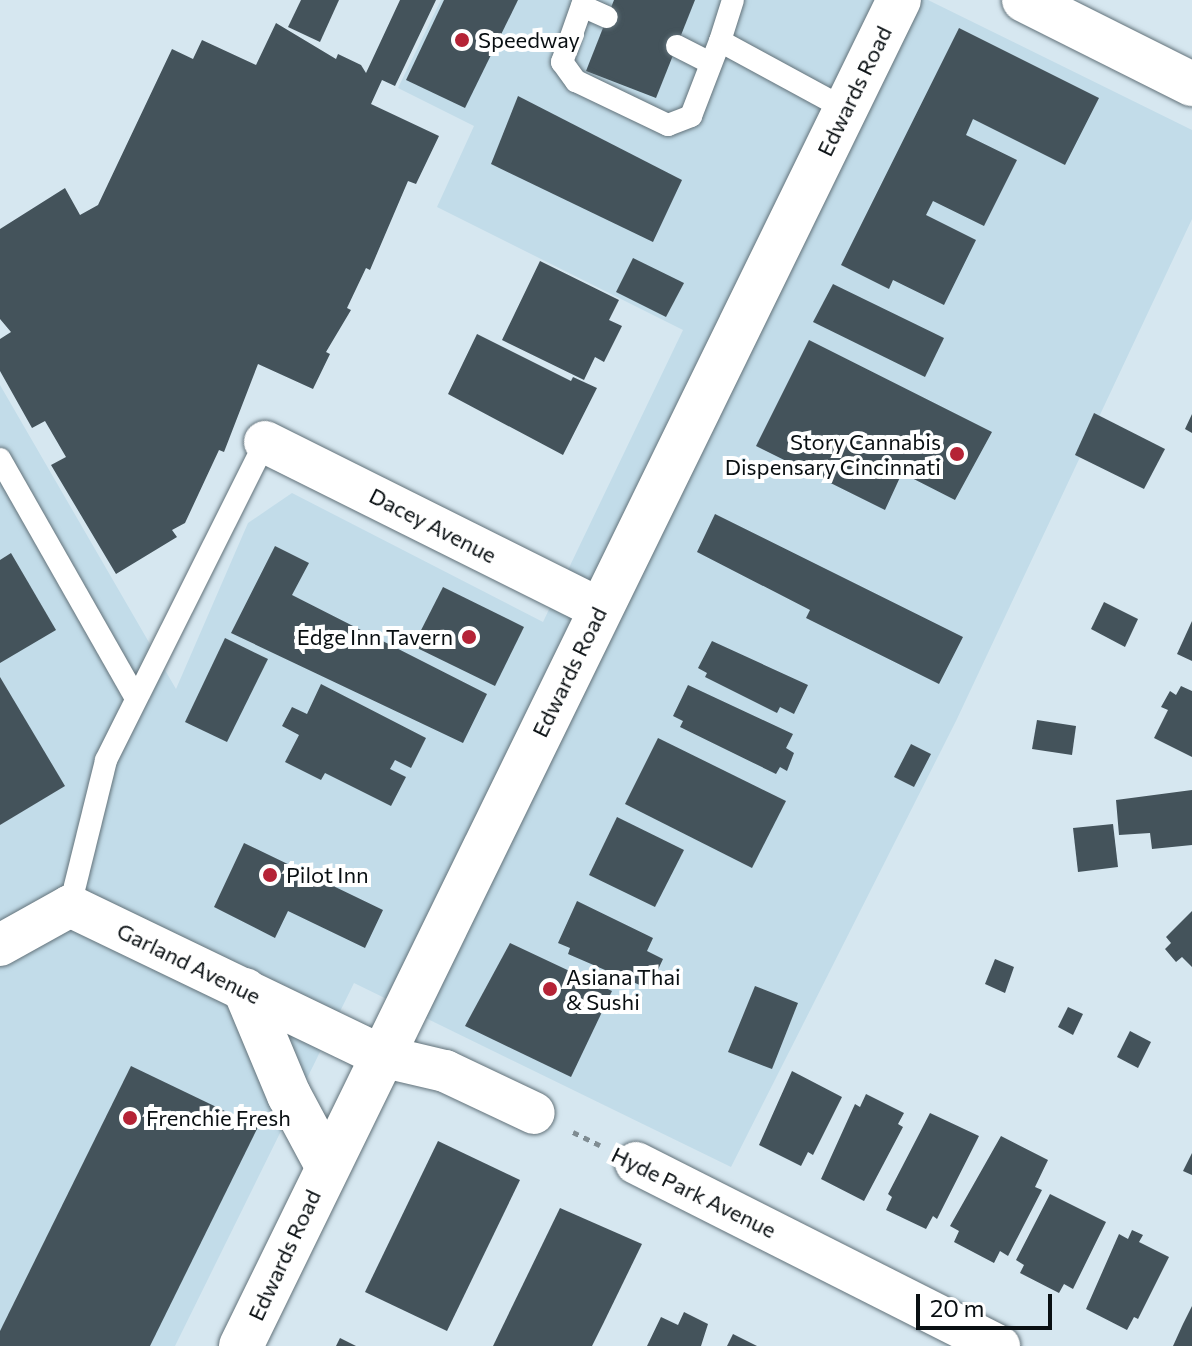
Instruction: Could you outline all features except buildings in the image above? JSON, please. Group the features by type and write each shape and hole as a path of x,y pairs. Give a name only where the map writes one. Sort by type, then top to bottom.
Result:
{"main road":[{"name":"Edwards Road","path":"241,1346 899,0"},
{"path":"1024,0 1192,84"},
{"path":"245,990 289,1095 327,1166"}],"street":[{"name":"Dacey Avenue","path":"265,442 600,609"},
{"name":"Garland Avenue","path":"70,906 381,1056"},
{"path":"0,945 70,906"},
{"path":"381,1056 445,1071 534,1113"},
{"name":"Hyde Park Avenue","path":"636,1163 999,1346"}],"lane":[{"path":"607,17 583,3 562,62 576,81 668,125 691,116 732,0"},
{"path":"720,41 845,109"},
{"path":"677,46 711,63"},
{"path":"70,906 106,760 265,442"},
{"path":"0,459 135,697"}],"path":[{"name":"Hyde Park Avenue","path":"534,1113 636,1163"}],"shaded area":[{"path":"441,0 928,0 1192,130 1192,219 956,721 731,1167 354,983 175,1346 0,1346 0,385 176,689 248,523 292,493 543,622 683,330 437,207 474,126 398,88"}],"place":[{"name":"Speedway","path":"462,40"},
{"name":"Story Cannabis Dispensary Cincinnati","path":"957,454"},
{"name":"Edge Inn Tavern","path":"469,637"},
{"name":"Pilot Inn","path":"270,875"},
{"name":"Asiana Thai & Sushi","path":"550,989"},
{"name":"Frenchie Fresh","path":"130,1118"}]}
